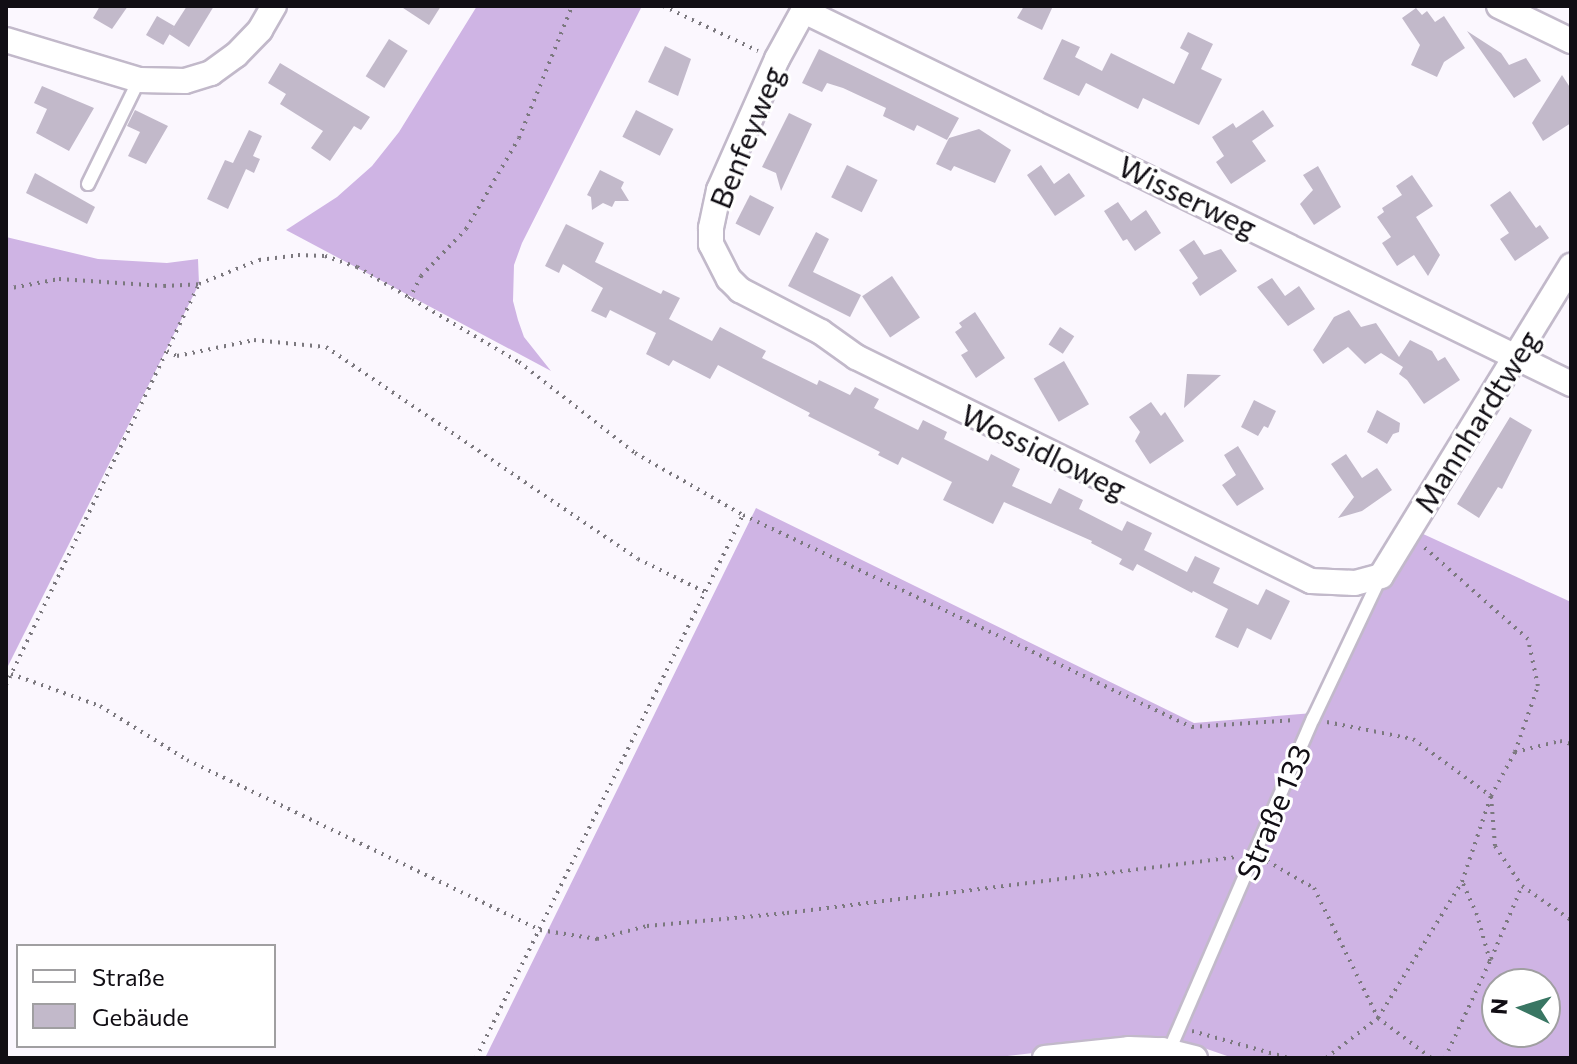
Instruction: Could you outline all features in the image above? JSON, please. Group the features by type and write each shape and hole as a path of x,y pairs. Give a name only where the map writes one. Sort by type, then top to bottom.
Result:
{"street":[{"path":"6,40 139,80 185,81 211,73 236,55 260,30 274,6"},
{"path":"1499,6 1571,41"},
{"name":"Benfeyweg","path":"724,272 711,244 713,215 728,165 777,59 805,8"},
{"name":"Wisserweg","path":"805,8 1571,384"},
{"name":"Mannhardtweg","path":"1381,576 1571,266"},
{"name":"Wossidloweg","path":"724,272 740,290 821,332 856,357 1295,574 1334,584 1381,576"},
{"path":"1045,1058 1129,1049 1169,1051 1195,1058"}],"lane":[{"path":"88,184 139,80"},
{"name":"Straße 133","path":"1169,1051 1313,719 1381,576"}],"path":[{"path":"409,299 421,276 466,229 519,138 572,6"},
{"path":"663,6 777,59"},
{"path":"6,289 59,279 164,286 199,284 259,260 298,255 325,256 357,267 519,362 635,453 743,515 1192,727 1313,719 1413,739 1491,796 1495,846 1522,886 1571,920"},
{"path":"6,685 8,675 199,284"},
{"path":"167,351 177,356 254,340 290,341 326,347 638,559 705,592"},
{"path":"476,1058 743,515"},
{"path":"1326,1058 1378,1018 1462,882 1491,796 1515,752 1538,686 1528,639 1408,532"},
{"path":"6,669 8,675"},
{"path":"8,675 100,706 187,760 540,930 597,939 647,926 787,913 1255,855 1314,888 1378,1018 1431,1058"},
{"path":"1515,752 1560,741 1571,744"},
{"path":"1462,882 1477,915 1490,961"},
{"path":"1445,1058 1522,886"},
{"path":"1178,1028 1289,1058"}],"shaded area":[{"path":"477,6 642,6 522,243 514,265 513,301 518,320 524,337 551,371 286,230 337,197 372,166 399,132"},
{"path":"6,237 98,259 167,263 198,259 199,284 6,670"},
{"path":"756,508 1194,723 1313,713 1355,612 1421,533 1571,602 1571,1058 1233,1058 1172,1037 991,1058 485,1058"}],"building":[{"path":"100,6 128,6 112,29 93,18"},
{"path":"187,6 214,6 189,47 169,34"},
{"path":"400,6 441,6 429,25"},
{"path":"1024,6 1053,6 1042,30 1017,18"},
{"path":"1416,8 1422,15 1427,11 1435,22 1444,16 1465,48 1444,62 1437,77 1411,65 1420,45 1402,18"},
{"path":"157,16 174,26 163,45 146,35"},
{"path":"1467,31 1501,53 1509,65 1526,58 1541,81 1514,98"},
{"path":"1188,32 1213,44 1201,69 1222,79 1199,125 1143,98 1138,109 1086,83 1079,96 1043,79 1062,39 1080,47 1075,57 1102,71 1111,53 1174,84 1189,53 1180,48"},
{"path":"389,39 408,51 384,88 366,76"},
{"path":"665,46 691,59 678,96 648,82"},
{"path":"819,49 959,118 947,140 917,125 914,131 883,116 886,108 843,88 827,83 822,92 802,83"},
{"path":"280,63 370,117 361,130 354,126 330,161 311,148 323,131 280,104 286,94 268,83"},
{"path":"1562,75 1571,89 1571,123 1543,141 1532,123"},
{"path":"42,86 94,108 69,151 36,133 47,109 34,103"},
{"path":"135,110 168,126 146,164 128,156 140,132 127,126"},
{"path":"636,110 673,129 660,156 622,137"},
{"path":"1263,110 1274,126 1252,141 1266,161 1231,184 1216,162 1224,156 1212,137 1233,123 1236,128"},
{"path":"789,113 812,124 781,191 776,173 762,167"},
{"path":"979,129 1011,150 995,183 954,166 951,171 936,164 949,138"},
{"path":"249,130 262,136 253,156 260,159 254,173 246,169 228,209 207,199 225,160 233,163"},
{"path":"847,165 878,180 862,212 831,197"},
{"path":"1041,165 1054,184 1069,173 1085,196 1055,216 1027,175"},
{"path":"1318,166 1341,207 1314,225 1300,204 1313,190 1303,175"},
{"path":"600,170 624,182 621,188 629,201 615,201 612,207 603,203 592,210 591,197 587,195"},
{"path":"35,173 95,207 87,224 26,193"},
{"path":"1412,175 1433,206 1416,217 1440,255 1428,276 1414,255 1397,266 1382,243 1391,237 1377,217 1384,212 1382,208 1402,195 1396,186"},
{"path":"1510,191 1536,228 1540,225 1549,238 1515,261 1500,239 1509,233 1490,205"},
{"path":"750,195 774,207 760,236 735,224"},
{"path":"1118,202 1131,221 1146,210 1161,233 1135,251 1127,239 1123,241 1104,211"},
{"path":"566,224 604,243 595,262 661,294 663,290 680,298 669,319 712,341 720,327 766,351 762,358 817,385 819,380 850,395 855,387 879,399 874,408 918,430 923,420 947,432 944,439 988,461 991,454 1020,469 1012,486 1051,504 1059,488 1083,500 1079,509 1122,531 1127,521 1152,533 1144,550 1187,572 1195,556 1220,568 1213,583 1258,605 1266,589 1290,601 1271,640 1247,628 1238,648 1215,637 1228,609 1193,591 1137,564 1133,571 1119,564 1122,559 1092,541 1004,502 993,524 943,500 952,482 902,457 898,465 878,455 880,452 718,365 710,379 673,360 669,366 646,354 656,333 610,310 606,318 591,311 603,288 563,264 559,273 545,266"},
{"path":"816,232 829,239 813,272 861,295 850,317 788,286"},
{"path":"1194,240 1204,255 1221,249 1237,271 1200,296 1192,283 1198,278 1179,250"},
{"path":"892,276 920,317 890,338 862,296"},
{"path":"1272,278 1285,296 1299,286 1315,309 1288,326 1257,287"},
{"path":"1349,310 1361,327 1376,323 1399,357 1410,340 1432,351 1438,361 1445,357 1460,380 1424,404 1399,374 1403,367 1381,353 1365,364 1348,347 1323,364 1313,350 1334,317"},
{"path":"975,312 1005,358 976,378 961,355 968,351 955,332 962,327 959,323"},
{"path":"1060,327 1074,336 1063,354 1049,345"},
{"path":"1064,361 1089,404 1059,422 1034,379"},
{"path":"1187,374 1221,375 1184,408"},
{"path":"1254,400 1276,411 1268,428 1264,426 1258,436 1241,427"},
{"path":"1151,402 1161,416 1165,412 1184,441 1150,464 1135,441 1140,432 1129,417"},
{"path":"1377,410 1400,423 1399,432 1393,434 1387,444 1367,432"},
{"path":"1510,417 1532,430 1502,489 1498,487 1479,518 1457,504"},
{"path":"1238,446 1264,489 1237,506 1222,485 1236,475 1224,455"},
{"path":"1346,454 1362,478 1377,468 1392,490 1362,511 1338,518 1354,497 1331,464"}]}
